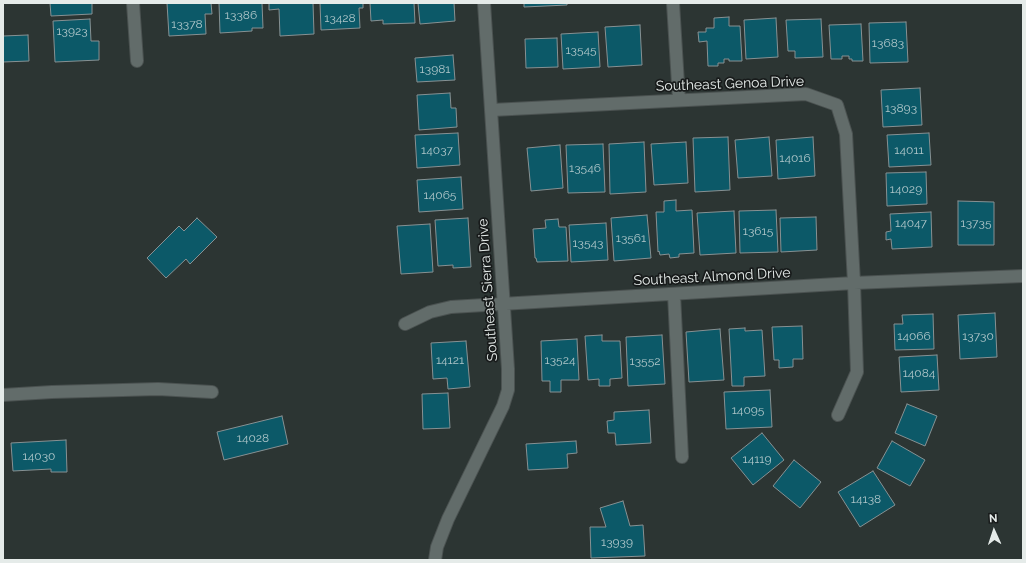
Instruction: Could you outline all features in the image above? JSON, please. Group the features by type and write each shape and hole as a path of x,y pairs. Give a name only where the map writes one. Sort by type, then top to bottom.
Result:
{"street":[{"path":"133,3 137,61"},
{"name":"Southeast Sierra Drive","path":"435,560 437,547 448,519 503,406 508,390 492,110 484,3"},
{"path":"673,3 679,100"},
{"name":"Southeast Genoa Drive","path":"492,110 806,94 837,105 846,134 854,283"},
{"name":"Southeast Almond Drive","path":"405,324 430,312 451,307 854,283 1023,276"},
{"path":"838,415 857,372 854,283"},
{"path":"674,294 682,457"},
{"path":"3,395 158,389 212,392"}],"building":[{"path":"50,3 92,3 92,14 51,16"},
{"path":"167,3 211,3 212,14 205,14 206,34 169,36"},
{"path":"219,3 262,3 263,28 252,28 252,31 220,33"},
{"path":"269,3 313,3 314,34 280,36 279,9 269,10"},
{"path":"320,3 363,3 363,8 359,8 360,28 321,30"},
{"path":"370,3 414,3 415,23 383,24 383,20 371,21"},
{"path":"418,3 454,3 455,21 420,24"},
{"path":"524,3 567,3 567,5 524,7"},
{"path":"729,17 729,26 740,26 742,61 729,61 729,59 724,59 724,63 718,63 718,66 708,66 707,41 699,42 698,32 706,32 706,28 714,28 714,18"},
{"path":"776,18 778,57 746,59 744,20"},
{"path":"90,19 91,41 99,41 99,60 55,62 53,21"},
{"path":"821,19 823,57 795,58 795,51 788,51 786,20"},
{"path":"906,22 908,62 870,63 869,23"},
{"path":"861,24 863,61 852,61 852,59 849,59 849,56 842,56 842,59 831,59 829,25"},
{"path":"640,25 642,65 608,67 605,27"},
{"path":"598,32 600,67 563,69 561,34"},
{"path":"28,35 29,61 3,62 3,36"},
{"path":"557,38 558,67 526,68 525,39"},
{"path":"453,55 455,80 417,82 415,58"},
{"path":"920,88 922,125 883,127 881,90"},
{"path":"450,93 451,108 456,108 457,127 419,130 417,95"},
{"path":"458,133 460,165 417,168 415,135"},
{"path":"929,133 931,165 889,167 887,135"},
{"path":"728,137 730,190 695,192 693,138"},
{"path":"769,137 772,176 738,178 735,140"},
{"path":"813,137 815,176 778,179 776,140"},
{"path":"644,142 646,192 610,194 609,144"},
{"path":"686,142 688,183 654,185 651,144"},
{"path":"603,144 605,192 568,193 566,145"},
{"path":"560,145 563,188 531,191 527,148"},
{"path":"926,172 927,204 887,206 886,173"},
{"path":"461,177 463,209 419,212 417,180"},
{"path":"676,200 676,211 692,210 694,253 679,254 679,257 670,258 669,254 660,255 659,251 658,252 656,212 664,212 664,201"},
{"path":"958,201 994,202 994,245 958,245"},
{"path":"776,210 778,252 740,253 739,211"},
{"path":"734,211 736,253 700,255 697,213"},
{"path":"931,212 932,247 892,249 891,239 886,240 886,232 891,231 890,214"},
{"path":"647,215 651,258 614,261 611,218"},
{"path":"816,217 817,250 781,252 780,218"},
{"path":"197,218 217,237 190,264 186,259 166,278 147,258 179,226 184,231"},
{"path":"468,218 471,267 453,268 453,265 438,266 435,220"},
{"path":"558,219 559,227 566,227 568,261 537,262 535,258 533,229 546,228 545,220"},
{"path":"606,223 608,260 571,262 569,225"},
{"path":"430,224 433,272 401,274 397,226"},
{"path":"995,313 997,357 960,359 958,315"},
{"path":"933,314 934,349 895,350 894,324 903,324 902,315"},
{"path":"802,326 803,359 793,359 793,367 779,368 779,360 774,360 772,327"},
{"path":"745,328 745,331 762,330 765,376 744,377 744,386 732,386 729,329"},
{"path":"720,329 724,380 689,382 686,332"},
{"path":"602,335 602,341 620,341 622,378 610,379 610,386 599,386 599,379 588,380 585,336"},
{"path":"662,335 665,384 628,386 626,337"},
{"path":"577,339 579,380 561,380 561,392 550,392 550,381 542,381 541,341"},
{"path":"466,341 470,387 448,389 447,378 433,379 431,343"},
{"path":"937,355 939,390 901,392 899,357"},
{"path":"770,390 772,427 726,429 724,392"},
{"path":"448,393 450,428 423,429 422,394"},
{"path":"907,404 937,416 925,446 895,433"},
{"path":"649,410 651,443 616,445 615,433 608,433 607,421 614,420 614,412"},
{"path":"282,416 288,444 224,460 217,432"},
{"path":"762,433 784,460 753,485 731,458"},
{"path":"66,440 67,472 51,472 51,469 13,471 11,443"},
{"path":"576,441 577,453 567,454 568,468 528,470 526,444"},
{"path":"892,441 925,460 910,486 877,468"},
{"path":"794,460 821,482 800,508 773,486"},
{"path":"873,471 895,505 860,527 838,492"},
{"path":"623,501 630,526 643,525 645,556 591,558 590,527 606,527 600,508"}]}
